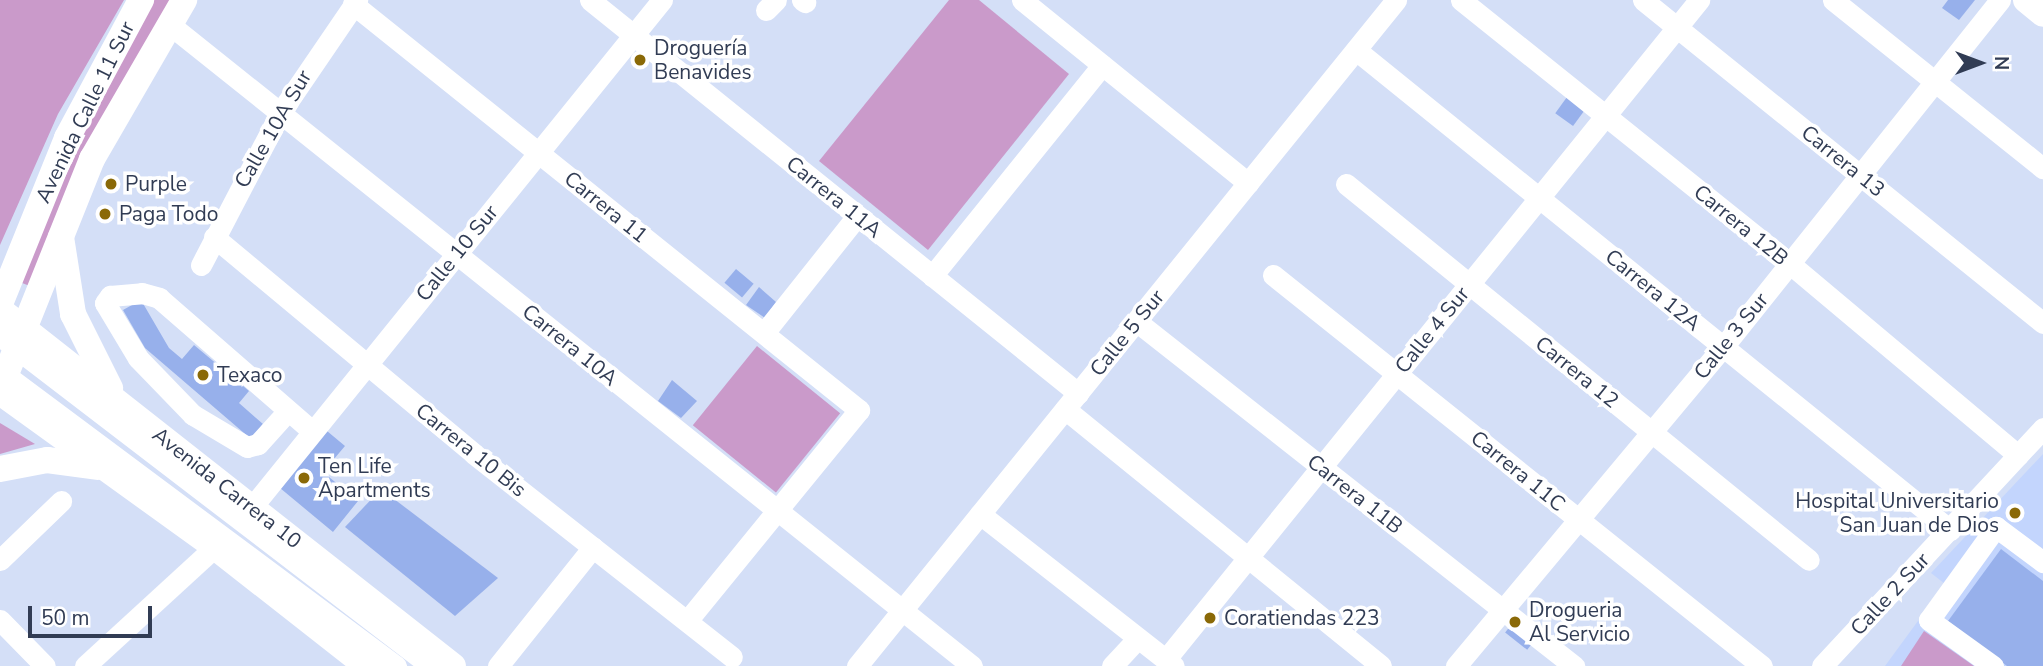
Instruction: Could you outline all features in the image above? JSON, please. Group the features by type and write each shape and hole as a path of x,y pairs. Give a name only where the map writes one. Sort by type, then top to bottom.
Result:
{"main road":[{"name":"Avenida Calle 11 Sur","path":"0,304 22,243 67,138 141,0"},
{"name":"Avenida Calle 11 Sur","path":"2,382 14,339 92,159 184,0"},
{"path":"2026,0 2043,13"},
{"path":"61,234 74,314 120,405"},
{"path":"0,264 22,243"},
{"name":"Avenida Carrera 10","path":"0,310 14,339 120,405 453,666"},
{"path":"2,382 107,469 215,547 367,666"},
{"path":"0,469 47,460 107,469"}],"street":[{"name":"Carrera 11A","path":"590,0 932,276 1248,558 1381,666"},
{"name":"Calle 10 Sur","path":"252,507 662,0"},
{"name":"Calle 5 Sur","path":"857,666 1396,0"},
{"name":"Carrera 12B","path":"1461,0 1789,263 2018,456"},
{"name":"Carrera 13","path":"1643,0 2043,323"},
{"name":"Calle 4 Sur","path":"1170,663 1248,558 1699,0"},
{"path":"1833,0 2043,168"},
{"name":"Calle 3 Sur","path":"1456,666 1723,347 2000,0"},
{"name":"Calle 10A Sur","path":"201,265 280,113 355,2"},
{"name":"Carrera 11","path":"355,2 538,153 859,410 777,510"},
{"path":"1028,2 1248,183"},
{"name":"Carrera 10A","path":"169,24 972,666"},
{"name":"Carrera 12A","path":"1356,50 1723,347 1946,534 1972,561"},
{"path":"932,276 1102,65"},
{"name":"Carrera 12","path":"1346,184 1809,560"},
{"path":"764,333 858,216"},
{"name":"Carrera 10 Bis","path":"214,237 367,365 732,657"},
{"name":"Carrera 11C","path":"1273,275 1762,666"},
{"path":"286,413 258,444 247,447 183,408 111,320 106,303 110,296 142,293 159,298 286,413 312,430"},
{"name":"Carrera 11B","path":"1136,321 1574,666"},
{"path":"14,339 431,666"},
{"path":"2,382 396,666"},
{"path":"162,437 183,408"},
{"name":"Calle 2 Sur","path":"1822,666 2043,428"},
{"path":"0,560 61,501"},
{"path":"687,621 777,510"},
{"path":"980,514 1170,663"},
{"path":"1993,666 1929,620 1996,527 2043,562"},
{"path":"85,666 215,547"},
{"path":"498,666 593,547"},
{"path":"0,620 45,666"},
{"path":"1112,666 1138,638"}],"shaded area":[{"path":"0,0 124,0 58,114 0,245"},
{"path":"150,0 174,0 30,286 22,283 48,200"},
{"path":"949,0 979,0 1069,74 928,250 819,161"},
{"path":"757,346 840,413 776,493 693,425"},
{"path":"0,423 35,444 0,454"},
{"name":"Hospital Universitario San Juan de Dios","path":"2043,454 2043,666 1885,666 1945,584 1931,573"},
{"path":"1924,631 1974,666 1901,666"}],"building":[{"path":"1948,0 1975,0 1959,20 1942,8"},
{"path":"1567,97 1585,110 1573,126 1555,113"},
{"path":"736,269 754,284 742,298 724,283"},
{"path":"759,287 776,302 765,318 746,305"},
{"name":"Texaco","path":"141,300 169,348 182,359 194,345 249,391 239,403 263,424 251,439 145,348 123,310"},
{"path":"672,380 697,401 681,418 658,401"},
{"name":"Ten Life Apartments","path":"321,426 345,446 323,472 358,501 333,532 274,483"},
{"path":"381,489 498,578 455,616 345,527"},
{"path":"2001,549 2043,581 2043,666 2007,666 1948,621"},
{"path":"1515,620 1537,637 1527,650 1505,633"}],"place":[{"name":"Droguería Benavides","path":"640,60"},
{"name":"Purple","path":"111,184"},
{"name":"Paga Todo","path":"105,214"},
{"name":"Texaco","path":"203,375"},
{"name":"Ten Life Apartments","path":"304,478"},
{"name":"Hospital Universitario San Juan de Dios","path":"2015,513"},
{"name":"Coratiendas 223","path":"1210,618"},
{"name":"Drogueria Al Servicio","path":"1515,622"}]}
